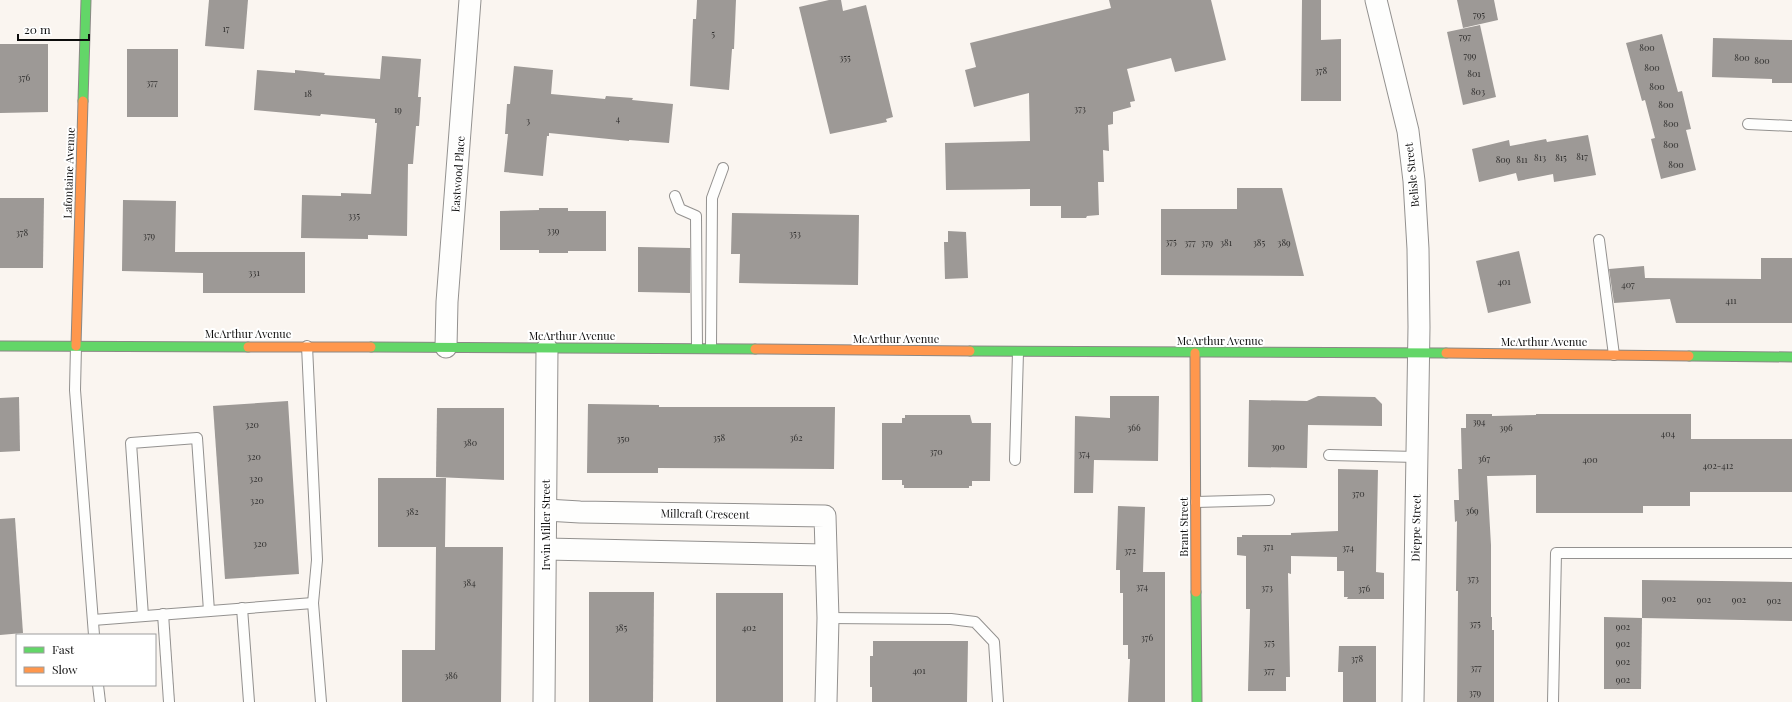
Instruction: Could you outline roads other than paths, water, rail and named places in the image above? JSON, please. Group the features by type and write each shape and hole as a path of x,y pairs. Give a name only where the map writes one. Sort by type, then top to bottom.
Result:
{"main road":[{"name":"Lafontaine Avenue","path":"76,346 86,0"},
{"name":"McArthur Avenue","path":"0,346 307,346 547,349 711,348 1018,352 1418,353 1792,357"},
{"name":"Brant Street","path":"1195,353 1197,702"}],"street":[{"name":"Eastwood Place","path":"446,347 447,302 470,0"},
{"name":"Belisle Street","path":"1376,0 1404,112 1414,182 1418,249 1418,353"},
{"name":"Irwin Miller Street","path":"544,702 547,349"},
{"name":"Dieppe Street","path":"1413,702 1418,353"},
{"name":"Millcraft Crescent","path":"546,510 580,512 825,516 828,618 826,702"},
{"path":"546,549 825,555"}],"lane":[{"path":"1748,124 1792,126"},
{"path":"711,348 712,198 723,168"},
{"path":"675,196 680,209 696,216 697,348"},
{"path":"1599,240 1614,355"},
{"path":"76,346 75,390 94,634"},
{"path":"307,346 317,560 313,603 320,702"},
{"path":"1015,460 1018,352"},
{"path":"143,616 131,443 197,438 209,611"},
{"path":"1328,455 1416,456"},
{"path":"1196,502 1269,500"},
{"path":"1553,702 1556,553 1792,553"},
{"path":"93,620 313,603"},
{"path":"242,608 248,702"},
{"path":"163,614 169,702"},
{"path":"828,618 951,619 975,622 994,642 998,702"},
{"path":"98,686 100,702"}]}
